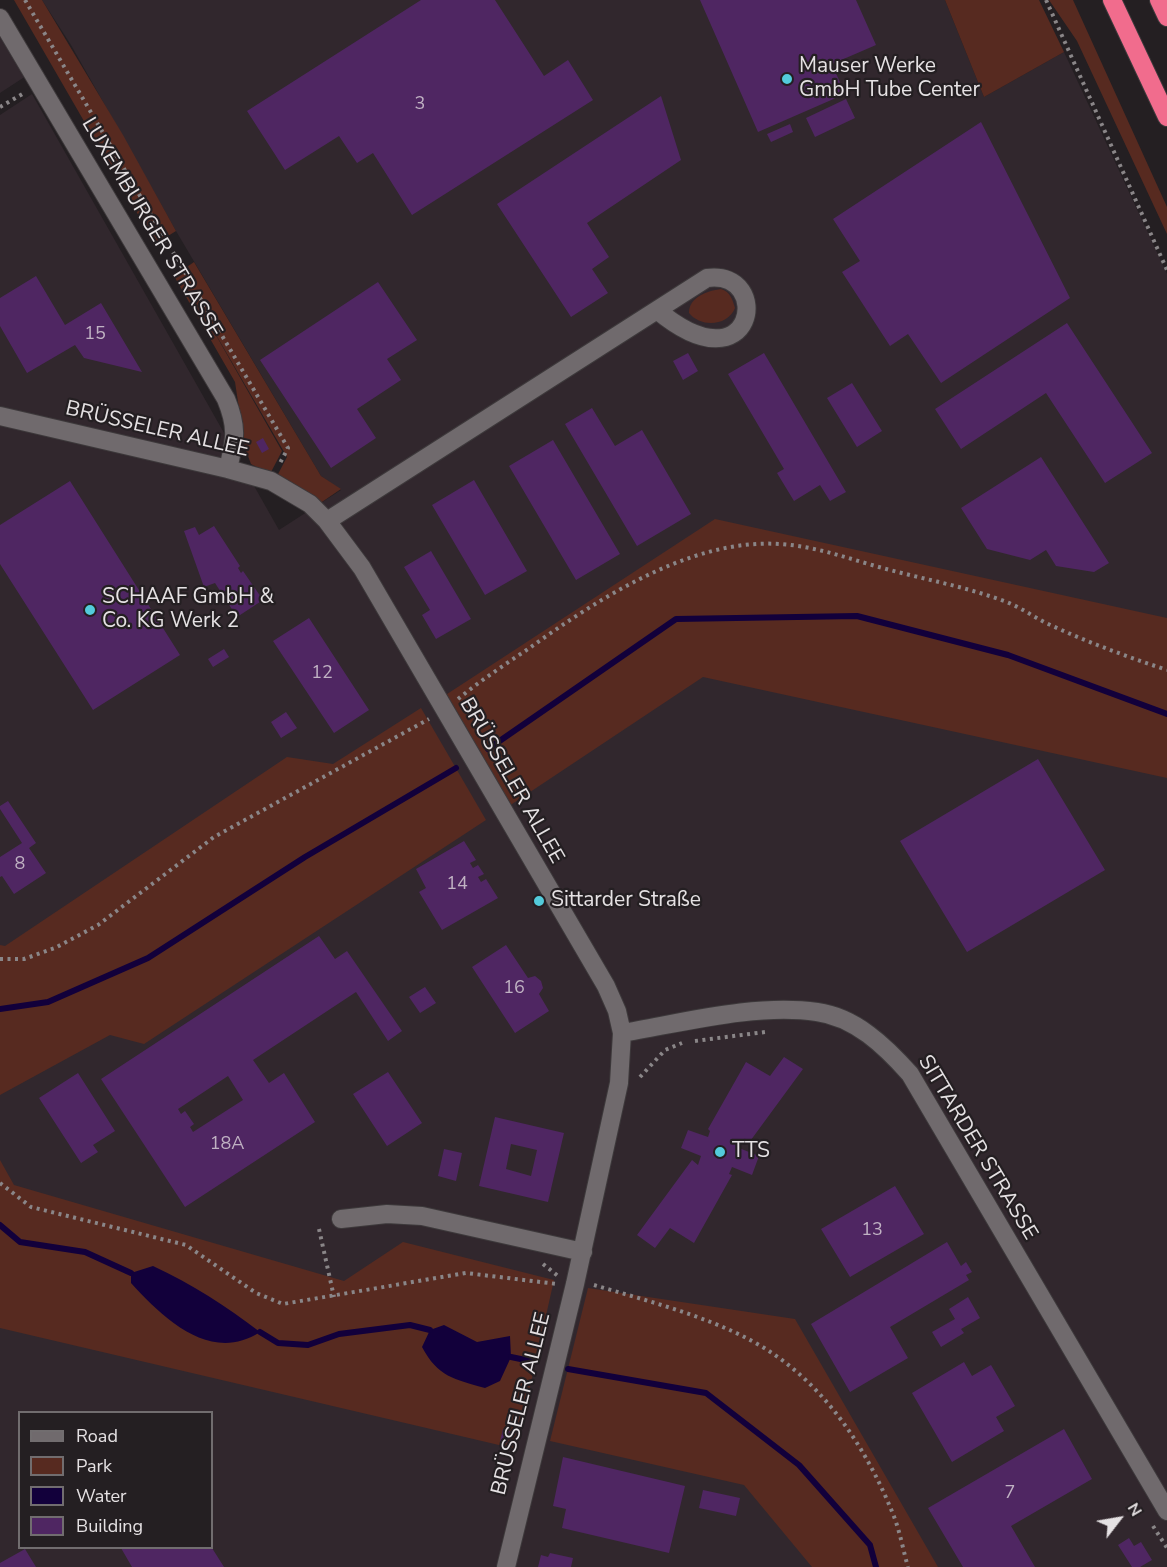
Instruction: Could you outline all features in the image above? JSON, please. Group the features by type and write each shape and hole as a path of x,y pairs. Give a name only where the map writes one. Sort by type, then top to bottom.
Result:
{"highway":[{"path":"1112,0 1167,117"},
{"path":"1159,0 1167,17"}],"street":[{"name":"LUXEMBURGER STRASSE","path":"0,18 226,399 233,417 236,435 228,469"},
{"path":"327,521 707,278 725,278 740,289 747,306 743,324 730,336 722,339 704,338 673,324 657,310"},
{"name":"BRÜSSELER ALLEE","path":"0,416 271,481 310,504 327,521 362,568 606,986 617,1011 622,1033 619,1083 583,1251 506,1567"},
{"name":"SITTARDER STRASSE","path":"622,1033 760,1011 818,1012 849,1024 887,1048 910,1074 1167,1511"},
{"path":"341,1219 387,1214 422,1216 583,1251"}],"path":[{"path":"25,0 288,448 271,481"},
{"path":"1046,0 1167,270"},
{"path":"0,107 40,84"},
{"path":"0,959 24,959 55,948 98,925 214,837 444,710 557,628 633,581 690,559 742,545 778,543 824,550 874,566 949,583 1006,601 1044,622 1107,649 1167,670"},
{"path":"619,1083 633,1085 665,1050 680,1043 771,1031"},
{"path":"0,1183 31,1207 186,1245 256,1293 283,1304 466,1273 563,1285 552,1269 537,1261"},
{"path":"320,1229 334,1297"},
{"path":"575,1284 590,1284 710,1324 772,1353 800,1374 833,1406 868,1462 894,1515 908,1567"},
{"path":"1148,1517 1167,1548"}],"shaded area":[{"path":"42,0 945,0 984,97 1064,52 1167,274 1167,1567 0,1567 0,115 32,94 279,530 341,490 321,476 176,231 71,45"},
{"path":"0,34 26,76 0,93"}],"green space":[{"path":"14,0 42,0 123,135 176,231 155,244"},
{"path":"945,0 1039,0 1064,52 984,97"},
{"path":"1049,0 1073,0 1167,207 1167,234 1077,41"},
{"path":"194,262 321,476 341,489 319,504 277,476 287,457 197,302 282,451 270,474 251,464 245,448 235,382 174,276"},
{"path":"721,289 730,296 735,308 727,318 707,323 694,318 689,313 695,299 710,291"},
{"path":"715,519 1167,618 1167,778 703,677 506,808 441,698"},
{"path":"421,708 486,820 144,1044 110,1035 0,1095 0,945 5,946 287,757 333,764"},
{"path":"0,1160 14,1185 344,1281 403,1242 554,1280 516,1449 0,1328"},
{"path":"588,1288 795,1319 938,1567 812,1567 744,1485 550,1441"}],"water":[{"path":"153,1266 208,1296 260,1332 242,1341 224,1343 206,1340 173,1323 131,1283 131,1273"},
{"path":"444,1325 477,1342 510,1336 511,1357 500,1381 485,1388 456,1379 434,1365 422,1347 430,1330"}],"building":[{"path":"421,0 495,0 544,76 568,60 593,100 412,215 373,153 357,163 339,136 285,170 247,111"},
{"name":"Mauser Werke GmbH Tube Center","path":"700,0 856,0 876,45 832,64 845,94 758,132"},
{"path":"661,96 681,160 587,223 609,257 592,269 608,293 571,317 497,204"},
{"path":"846,99 855,118 815,137 806,118"},
{"path":"981,122 1070,298 941,383 908,334 890,346 842,272 860,261 833,219"},
{"path":"790,124 793,132 771,142 767,134"},
{"path":"36,276 65,325 101,303 142,372 84,358 75,345 27,373 0,326 0,298"},
{"path":"378,282 417,340 387,359 401,380 357,409 376,438 331,468 260,360"},
{"path":"1067,323 1152,453 1105,483 1046,393 961,449 935,409"},
{"path":"688,353 698,371 683,380 673,361"},
{"path":"764,353 846,492 830,501 820,485 794,501 777,473 784,469 728,374"},
{"path":"852,383 882,431 857,447 827,398"},
{"path":"592,408 615,446 642,430 691,514 637,546 565,424"},
{"path":"263,438 269,449 262,453 256,442"},
{"path":"553,440 620,554 576,580 509,466"},
{"path":"1041,457 1109,563 1094,572 1056,566 1046,550 1030,560 987,549 961,508"},
{"path":"474,480 527,571 485,595 432,505"},
{"name":"SCHAAF GmbH & Co. KG Werk 2","path":"70,481 180,655 93,710 0,564 0,525"},
{"path":"214,526 240,566 238,568 241,573 243,571 263,600 237,617 215,583 204,587 184,531 195,527 199,535"},
{"path":"431,551 471,619 436,639 422,615 430,610 404,567"},
{"path":"309,618 369,710 334,733 273,641"},
{"path":"224,649 229,657 213,667 208,659"},
{"path":"286,712 297,728 281,738 271,722"},
{"path":"1038,759 1105,870 967,952 900,841"},
{"path":"8,801 36,843 29,848 46,873 14,894 2,876 0,877 0,857 22,843 0,809 0,806"},
{"path":"464,841 476,860 470,863 473,868 478,865 484,874 478,877 481,882 486,879 498,898 442,930 419,892 426,888 416,869"},
{"path":"319,936 335,959 347,951 402,1031 388,1041 356,992 253,1060 269,1083 284,1073 315,1122 185,1207 101,1079","holes":["228,1076 243,1100 193,1132 190,1127 194,1124 185,1111 181,1114 178,1109"]},
{"path":"506,945 528,978 535,976 541,981 543,988 539,994 549,1011 515,1033 472,967"},
{"path":"425,987 436,1003 420,1013 409,997"},
{"name":"TTS","path":"784,1057 803,1069 748,1144 742,1140 739,1148 759,1156 752,1175 732,1167 729,1174 732,1175 694,1243 670,1228 655,1248 637,1235 692,1160 698,1165 701,1156 681,1148 688,1130 708,1137 710,1131 708,1129 746,1062 770,1076"},
{"path":"388,1072 422,1123 387,1146 353,1094"},
{"path":"78,1073 115,1131 93,1145 98,1152 81,1163 39,1098"},
{"path":"495,1117 564,1133 548,1202 479,1186","holes":["511,1144 537,1150 531,1176 506,1169"]},
{"path":"444,1149 462,1153 456,1181 438,1176"},
{"path":"895,1186 924,1234 850,1277 821,1229"},
{"path":"947,1242 961,1266 966,1262 972,1272 966,1275 969,1280 890,1327 908,1358 850,1392 811,1324"},
{"path":"968,1297 980,1318 961,1329 964,1333 941,1347 932,1332 955,1319 949,1309"},
{"path":"964,1362 972,1376 991,1365 1015,1406 996,1417 1004,1431 952,1462 912,1393"},
{"path":"503,1429 510,1431 507,1443 500,1441"},
{"path":"1064,1429 1092,1479 1011,1526 1035,1567 963,1567 928,1508"},
{"path":"563,1457 685,1486 669,1553 562,1528 566,1509 553,1506"},
{"path":"703,1490 740,1498 736,1516 699,1508"},
{"path":"1129,1538 1134,1546 1141,1542 1152,1560 1140,1567 1132,1567 1118,1545"},
{"path":"25,1549 36,1567 0,1567 0,1563"},
{"path":"122,1549 213,1549 224,1567 132,1567"},
{"path":"550,1553 573,1558 571,1567 538,1567 541,1555 548,1557"}],"waterway":[{"path":"488,749 676,619 857,616 1008,655 1167,714"},
{"path":"0,1009 48,1002 148,958 305,857 456,768"},
{"path":"0,1225 20,1242 85,1252 131,1273"},
{"path":"260,1332 278,1343 308,1345 339,1334 410,1325 430,1330"},
{"path":"511,1357 535,1362"},
{"path":"568,1369 706,1393 799,1465 870,1545 876,1567"}],"place":[{"name":"Mauser Werke GmbH Tube Center","path":"787,79"},
{"name":"SCHAAF GmbH & Co. KG Werk 2","path":"90,610"},
{"name":"Sittarder Straße","path":"539,901"},
{"name":"TTS","path":"720,1152"}]}
